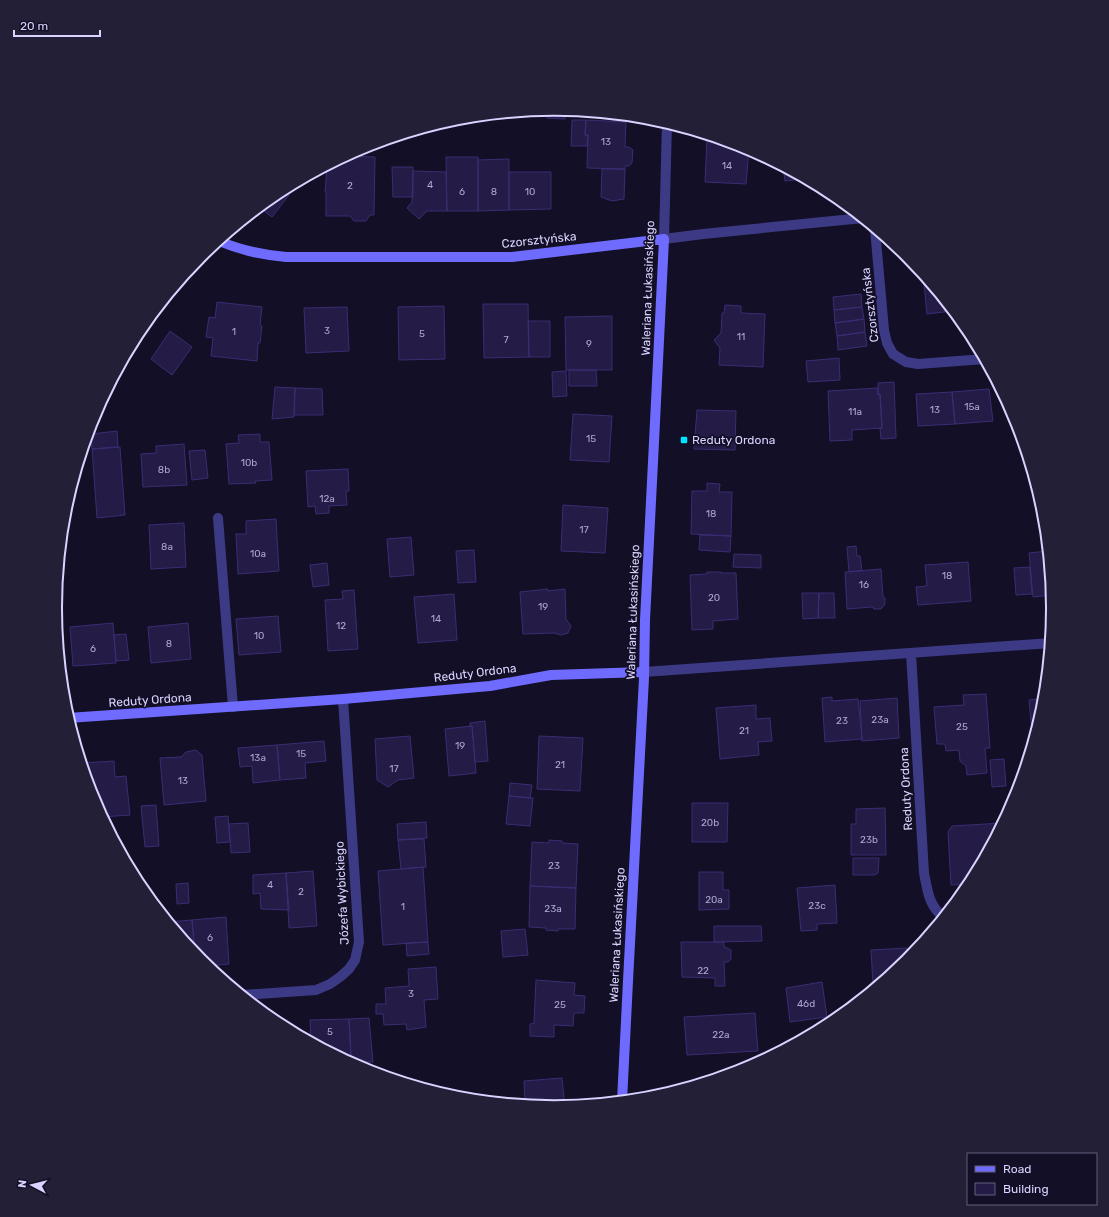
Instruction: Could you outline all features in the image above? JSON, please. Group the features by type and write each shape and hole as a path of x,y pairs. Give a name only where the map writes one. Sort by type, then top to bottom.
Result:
{"street":[{"name":"Waleriana Łukasińskiego","path":"622,1096 664,239 667,129"},
{"name":"Czorsztyńska","path":"225,243 248,251 286,257 493,257 533,255 703,234 855,219"},
{"name":"Czorsztyńska","path":"877,236 884,330 887,343 893,354 906,362 918,364 979,359"},
{"path":"218,518 233,707"},
{"name":"Reduty Ordona","path":"74,718 342,699 490,686 551,675 644,672 1046,643"},
{"name":"Reduty Ordona","path":"911,653 924,873 928,897 936,911 940,914"},
{"name":"Józefa Wybickiego","path":"249,995 316,990 330,984 340,977 355,960 359,942 342,699"}],"building":[{"path":"547,116 565,116 565,119 547,118"},
{"path":"572,120 586,120 585,135 588,135 587,146 571,146"},
{"path":"586,120 626,122 625,147 629,147 633,150 632,163 629,166 625,166 625,169 587,168 588,135 585,135"},
{"path":"707,140 748,156 746,184 705,182"},
{"path":"359,156 375,157 374,215 370,215 366,221 354,221 350,216 326,216 325,192 327,172"},
{"path":"446,157 478,157 478,211 447,211"},
{"path":"509,159 509,210 478,211 478,160"},
{"path":"392,167 413,167 413,197 393,197"},
{"path":"602,169 625,169 624,199 612,201 601,197"},
{"path":"413,171 446,172 447,211 427,211 419,219 407,208 412,202"},
{"path":"509,172 551,172 551,209 509,210"},
{"path":"784,173 797,180 785,181"},
{"path":"288,194 289,195 272,217 264,211"},
{"path":"924,283 947,312 927,314"},
{"path":"861,294 862,307 834,310 833,297"},
{"path":"217,302 262,307 260,325 262,326 260,343 258,343 257,361 211,356 213,338 206,337 209,317 215,318"},
{"path":"483,304 528,304 529,357 484,358"},
{"path":"725,305 741,306 741,313 765,314 763,367 719,365 720,348 714,340 721,333 722,313 724,313"},
{"path":"444,306 445,359 399,360 398,307"},
{"path":"347,307 349,351 306,353 304,308"},
{"path":"862,307 864,319 835,323 834,310"},
{"path":"612,316 612,370 566,370 565,317"},
{"path":"864,319 865,332 837,336 835,323"},
{"path":"528,321 550,321 550,357 529,357"},
{"path":"170,331 192,347 172,375 151,359"},
{"path":"865,332 867,346 838,350 837,336"},
{"path":"839,358 840,380 808,382 806,361"},
{"path":"569,370 596,370 597,386 569,386"},
{"path":"566,371 567,396 553,397 552,372"},
{"path":"894,382 896,438 881,439 880,428 882,428 878,383"},
{"path":"275,387 295,388 294,417 272,419"},
{"path":"295,388 322,389 323,415 294,415"},
{"path":"878,388 878,395 880,394 882,428 852,430 852,440 830,441 828,391"},
{"path":"989,389 993,421 955,424 952,392"},
{"path":"952,392 955,424 918,426 916,394"},
{"path":"697,410 736,411 735,450 694,449"},
{"path":"573,414 612,416 609,462 570,460"},
{"path":"117,431 118,447 92,449 91,441 94,434"},
{"path":"260,434 260,442 269,442 272,480 255,481 256,483 229,484 226,444 239,443 238,435"},
{"path":"184,444 187,485 143,487 141,454 156,453 156,446"},
{"path":"120,447 125,515 97,518 92,449"},
{"path":"205,450 208,478 192,480 189,451"},
{"path":"348,469 349,491 346,491 347,505 329,506 329,513 316,514 315,506 308,507 306,471"},
{"path":"707,483 720,484 719,492 732,492 731,536 691,534 692,491 707,491"},
{"path":"563,505 608,508 605,553 561,551"},
{"path":"276,519 279,571 238,574 236,534 246,534 246,521"},
{"path":"184,523 186,567 151,569 149,525"},
{"path":"700,535 731,536 730,552 699,550"},
{"path":"411,537 414,575 390,577 387,539"},
{"path":"856,546 857,556 860,556 862,571 849,572 847,547"},
{"path":"474,550 476,582 458,583 456,551"},
{"path":"1044,551 1047,595 1033,597 1029,553"},
{"path":"734,554 761,555 761,568 733,567"},
{"path":"968,562 971,601 918,605 916,587 927,586 925,565"},
{"path":"327,563 329,585 313,587 310,565"},
{"path":"1030,567 1032,594 1016,595 1014,568"},
{"path":"881,569 885,604 881,609 874,609 872,607 847,609 845,572"},
{"path":"707,572 736,573 738,619 713,621 713,629 692,630 690,575 707,574"},
{"path":"548,589 548,591 565,589 566,619 571,626 568,633 561,635 554,633 523,634 520,592"},
{"path":"354,590 358,649 328,651 325,600 343,599 342,591"},
{"path":"802,593 819,593 818,618 803,619"},
{"path":"819,593 834,593 835,618 818,618"},
{"path":"454,594 457,640 418,643 414,597"},
{"path":"278,616 281,652 239,655 236,619"},
{"path":"113,623 116,663 73,666 70,627"},
{"path":"188,623 191,659 151,663 148,627"},
{"path":"126,634 129,660 116,661 114,635"},
{"path":"986,694 990,748 985,748 987,773 967,775 966,766 960,761 959,750 946,751 945,744 937,744 934,707 964,705 963,695"},
{"path":"832,697 832,701 858,699 862,739 825,742 822,698"},
{"path":"897,698 899,738 862,741 860,701"},
{"path":"1039,699 1032,729 1029,700"},
{"path":"756,705 756,719 770,718 772,741 758,742 759,755 720,759 716,708"},
{"path":"485,721 488,761 475,762 472,726 470,726 470,723"},
{"path":"472,726 476,773 449,776 445,729"},
{"path":"410,736 414,778 398,780 388,787 377,780 375,739"},
{"path":"539,736 583,738 580,791 537,789"},
{"path":"324,741 326,761 305,763 306,778 280,780 277,745"},
{"path":"277,745 280,780 253,783 252,766 240,767 238,748"},
{"path":"196,750 202,755 206,801 164,805 160,758 181,757 186,752"},
{"path":"1004,759 1006,786 992,787 990,760"},
{"path":"114,761 115,777 126,776 130,815 108,817 99,797 87,763"},
{"path":"510,783 532,785 530,798 509,796"},
{"path":"509,796 533,798 530,826 506,824"},
{"path":"692,803 728,803 727,842 692,842"},
{"path":"156,805 159,846 145,847 141,806"},
{"path":"885,808 886,855 851,855 851,824 856,824 856,809"},
{"path":"228,816 230,842 217,843 215,817"},
{"path":"426,822 427,838 398,840 397,824"},
{"path":"248,823 250,852 231,853 229,824"},
{"path":"997,823 981,855 962,884 951,885 948,832 952,826"},
{"path":"424,839 426,867 401,869 398,840"},
{"path":"549,840 578,844 576,888 530,886 532,842 549,843"},
{"path":"853,858 879,858 878,873 874,875 853,875"},
{"path":"423,867 428,942 383,945 378,871"},
{"path":"313,871 317,926 289,928 286,873"},
{"path":"699,872 723,872 723,890 729,890 729,909 699,910"},
{"path":"286,873 289,910 261,909 260,893 253,894 253,875"},
{"path":"188,883 189,903 177,904 176,884"},
{"path":"835,885 837,923 817,924 817,930 801,931 797,888"},
{"path":"530,886 576,888 575,929 558,929 558,931 546,930 546,928 529,927"},
{"path":"226,917 229,964 215,965 194,944 192,920"},
{"path":"192,920 194,944 184,933 175,921"},
{"path":"714,926 761,926 762,941 714,942"},
{"path":"525,929 528,955 503,957 501,931"},
{"path":"428,942 429,954 407,956 406,943"},
{"path":"681,942 724,942 724,947 731,950 731,959 728,962 724,962 725,986 715,986 715,978 682,977"},
{"path":"907,948 907,952 873,984 871,950"},
{"path":"436,967 438,999 424,1000 426,1027 407,1030 406,1024 384,1025 383,1014 376,1014 376,1004 386,1004 385,988 409,986 408,969"},
{"path":"536,980 575,983 574,995 585,996 584,1013 574,1013 573,1026 554,1025 554,1037 530,1036 530,1024 534,1023"},
{"path":"822,982 827,1017 790,1022 786,988"},
{"path":"755,1013 758,1051 687,1055 684,1017"},
{"path":"369,1018 373,1062 362,1062 351,1057 349,1019"},
{"path":"349,1019 351,1057 311,1036 310,1020"},
{"path":"562,1078 564,1101 525,1100 524,1081"}],"place":[{"name":"Reduty Ordona","path":"684,440"}]}
